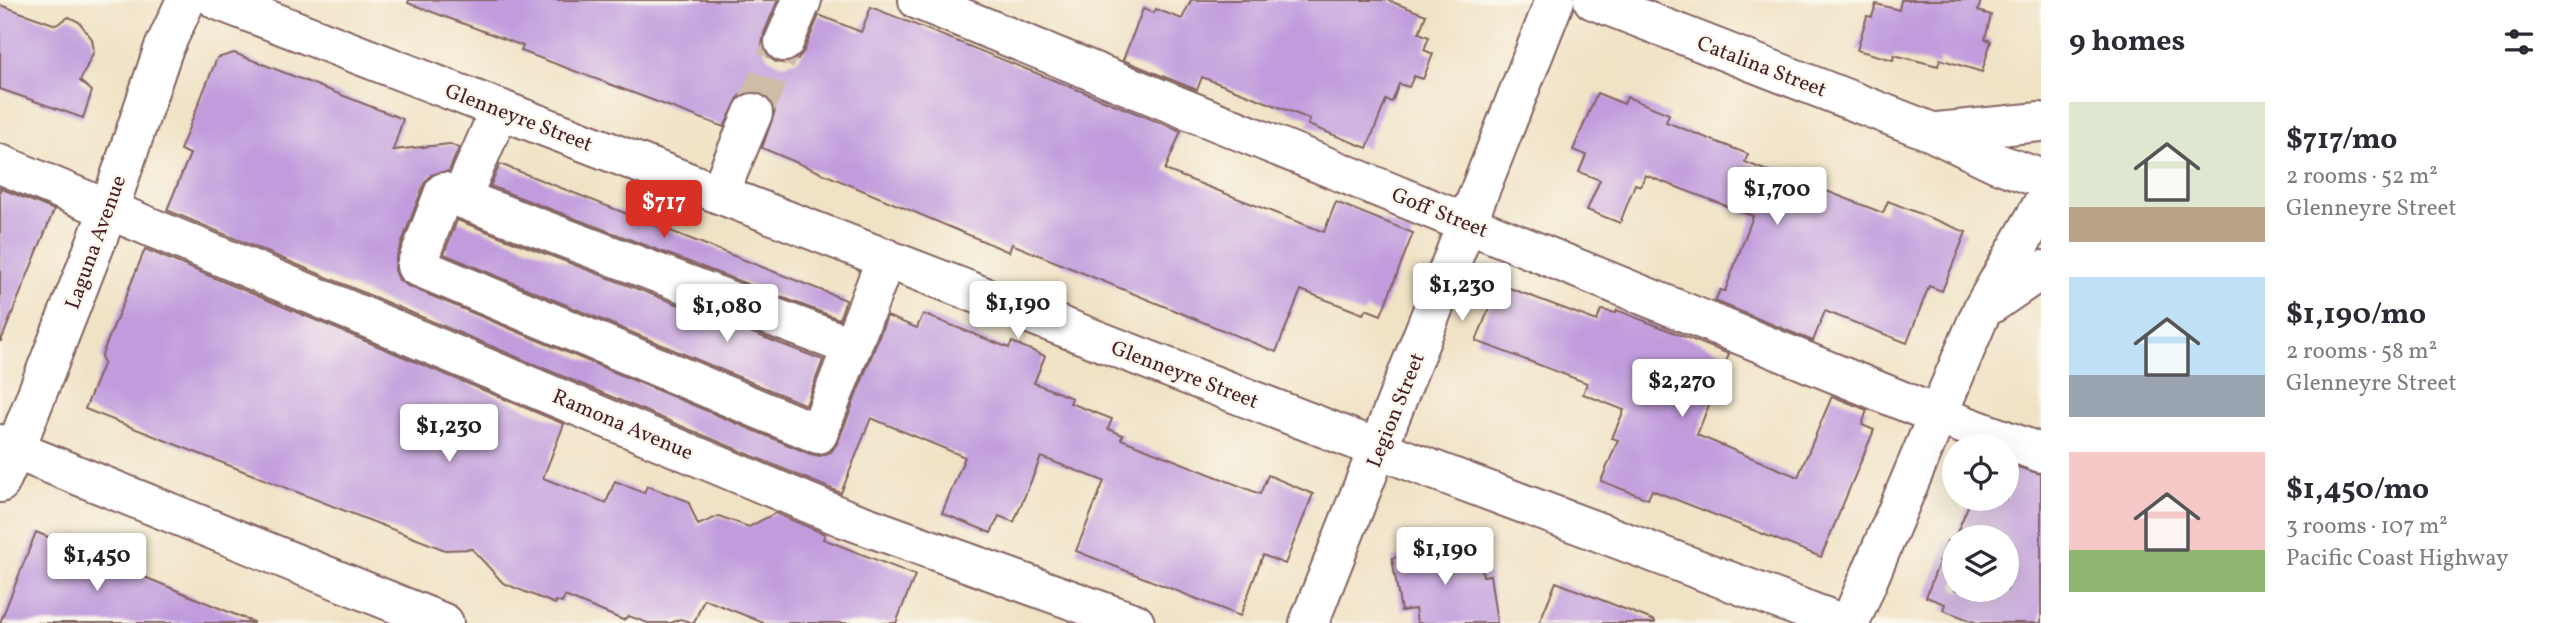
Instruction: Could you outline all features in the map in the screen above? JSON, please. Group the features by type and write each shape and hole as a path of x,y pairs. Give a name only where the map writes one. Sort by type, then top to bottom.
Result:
{"main road":[{"name":"Laguna Avenue","path":"5,459 109,209 163,50 186,0"},
{"name":"Glenneyre Street","path":"217,0 1841,623"},
{"path":"784,42 802,0"},
{"name":"Goff Street","path":"918,0 1937,415 2041,453"},
{"name":"Legion Street","path":"1309,623 1469,224 1555,0"},
{"name":"Catalina Street","path":"1593,0 1932,132 1997,163 2039,192"},
{"path":"461,198 500,110"},
{"path":"719,194 753,113"},
{"path":"1850,623 1982,310 2039,192 2033,148 2040,121"},
{"name":"Catalina Street","path":"1932,132 2040,121"},
{"name":"Ramona Avenue","path":"0,164 844,518 1135,623"},
{"path":"852,347 444,192 416,266 818,434 887,258"},
{"path":"1982,310 2041,270"},
{"path":"5,459 444,623"}],"building":[{"path":"409,0 778,0 764,33 762,45 767,56 786,64 797,60 804,51 819,15 861,32 871,7 1181,131 1165,170 1324,232 1336,202 1413,233 1381,315 1366,309 1363,314 1301,290 1276,352 1012,244 1009,252 762,148 775,111 770,99 761,93 750,91 739,96 724,127 521,51 523,46 408,3"},
{"path":"1191,0 1387,0 1426,15 1419,33 1429,37 1424,50 1433,54 1423,79 1414,76 1409,87 1399,84 1392,102 1386,100 1367,148 1308,125 1310,119 1202,77 1197,90 1123,60 1143,9 1154,13 1156,9 1182,19"},
{"path":"1901,0 1981,0 1978,11 1991,15 1985,39 1991,41 1982,72 1940,59 1938,66 1894,55 1893,60 1857,50 1867,16 1872,17 1876,4 1899,10"},
{"path":"0,5 56,25 69,17 79,22 92,39 94,51 80,81 92,91 83,118 0,89"},
{"path":"234,53 403,119 393,150 450,144 459,148 449,171 431,175 424,184 396,258 395,270 399,280 408,286 820,456 831,452 838,442 887,316 917,328 923,314 1009,348 1012,342 1045,356 1034,383 1072,398 1070,403 1112,419 1108,429 1123,435 1121,439 1260,494 1268,475 1313,494 1285,564 1263,555 1240,616 1076,551 1104,481 1041,457 1014,522 999,516 991,533 942,513 965,457 871,418 841,493 167,210 190,154 180,150 217,58"},
{"path":"1597,93 1624,104 1627,97 1669,114 1666,122 1748,154 1745,162 1809,188 1811,185 1883,213 1888,201 1966,232 1942,291 1929,286 1907,343 1825,311 1813,341 1715,301 1720,290 1725,291 1753,216 1645,175 1641,186 1635,184 1620,223 1587,210 1600,180 1579,172 1586,155 1573,150"},
{"path":"500,164 846,300 839,319 490,186"},
{"path":"0,188 54,210 1,341 0,341"},
{"path":"457,220 823,360 806,405 444,254"},
{"path":"145,249 564,424 543,478 606,503 615,481 644,493 647,486 688,501 698,525 719,516 749,527 775,513 825,534 823,539 915,575 896,623 764,623 704,599 694,623 680,619 671,623 648,623 629,616 623,620 565,596 562,603 556,601 555,604 503,583 472,549 445,550 85,409 104,362 101,357"},
{"path":"1499,284 1597,321 1601,310 1616,313 1617,310 1729,354 1697,435 1798,477 1832,396 1867,410 1862,425 1874,430 1821,557 1652,490 1648,499 1601,481 1618,440 1612,438 1624,410 1583,394 1587,383 1476,341"},
{"path":"2019,468 2041,474 2041,623 1977,623 1943,610 1945,604 1926,597 1942,554 1942,602 2019,602 2019,525 1960,525 1966,511 2019,511"},
{"path":"36,532 253,622 253,623 0,623"},
{"path":"1470,546 1472,561 1480,559 1483,576 1490,575 1497,623 1417,623 1415,609 1401,611 1392,558"},
{"path":"1556,582 1655,621 1655,623 1539,623"}],"tunnel":[{"path":"753,113 784,42"}]}
